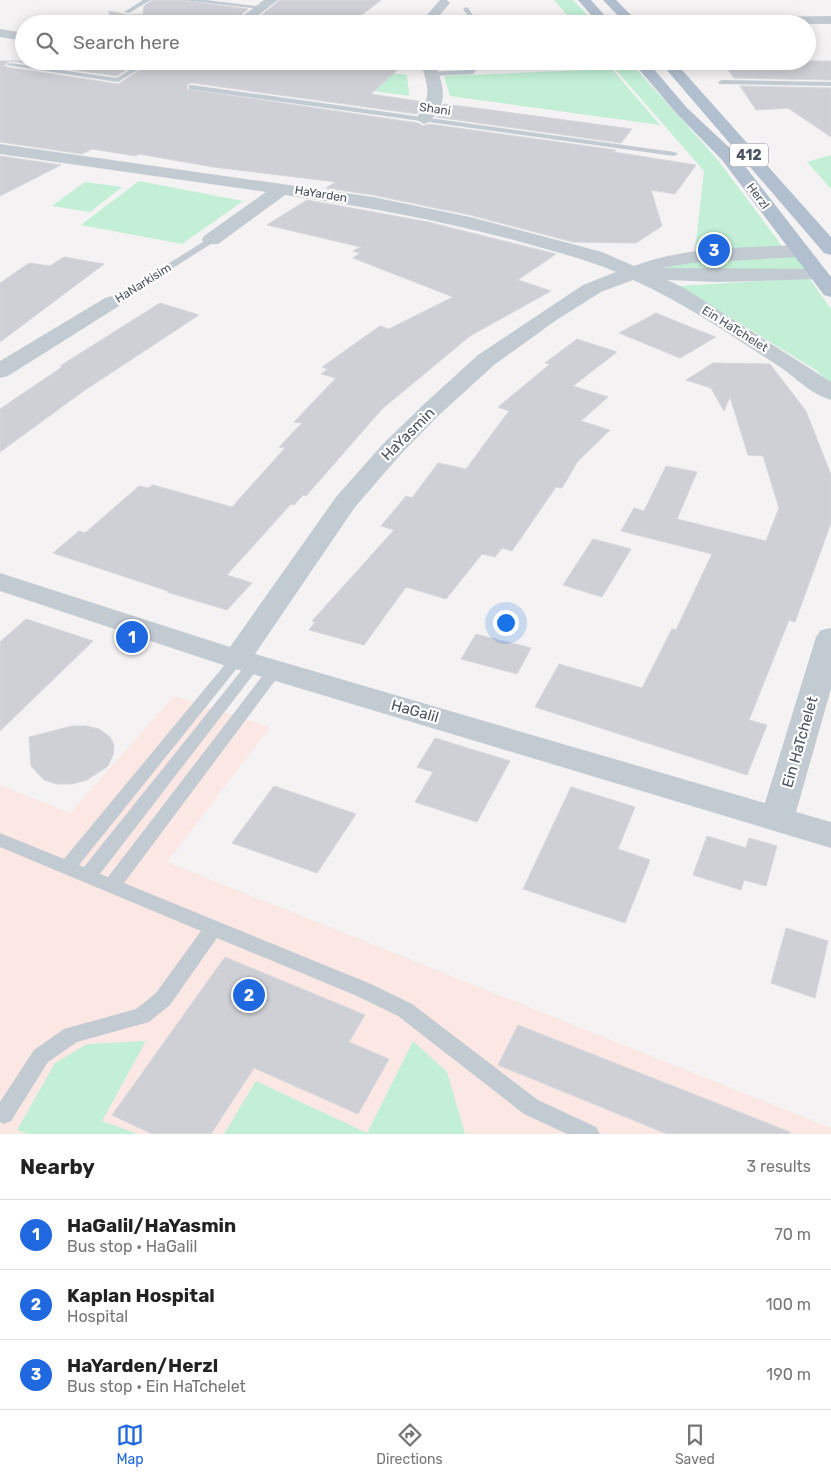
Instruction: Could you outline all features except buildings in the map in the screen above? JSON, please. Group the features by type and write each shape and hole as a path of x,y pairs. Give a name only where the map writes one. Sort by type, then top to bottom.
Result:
{"main road":[{"path":"584,0 598,15"},
{"path":"609,0 625,15"},
{"name":"Herzl","path":"647,70 682,111 728,156 831,291"},
{"name":"Herzl","path":"674,70 831,249"}],"street":[{"path":"433,15 444,3"},
{"path":"251,15 266,4"},
{"path":"816,20 831,20"},
{"path":"0,34 15,35"},
{"path":"424,119 436,103 436,92 430,70"},
{"name":"HaYarden","path":"0,149 373,202 470,223 596,256 634,272"},
{"name":"HaNarkisim","path":"211,240 283,188"},
{"name":"HaYasmin","path":"255,664 345,502 431,410 486,360 548,317 592,290 590,289 659,262 691,257 800,251"},
{"path":"634,272 719,276 818,273"},
{"name":"Ein HaTchelet","path":"634,272 677,292 796,367 831,393"},
{"name":"HaNarkisim","path":"0,372 112,302"},
{"name":"HaGalil","path":"0,582 255,664 778,817 831,835"},
{"name":"Ein HaTchelet","path":"778,817 831,637"}],"lane":[{"path":"127,12 148,0"},
{"path":"185,0 266,4"},
{"path":"466,10 470,15"},
{"path":"10,65 15,66"},
{"path":"46,70 118,80 134,70"},
{"path":"454,70 470,72 472,70"},
{"path":"722,82 831,84"},
{"name":"Shani","path":"192,87 674,154"},
{"name":"HaNarkisim","path":"112,302 211,240"},
{"path":"67,867 174,736 255,664"},
{"path":"87,876 255,664"},
{"path":"111,887 255,664"},
{"path":"174,736 183,754"},
{"path":"0,840 364,990 405,1010 531,1107 589,1134"},
{"path":"4,1114 41,1056 71,1035 142,1016 163,999 213,929"}],"shaded area":[{"path":"174,696 270,727 167,862 831,1128 831,1134 0,1134 0,785 70,813"}],"green space":[{"path":"554,0 573,0 587,15 567,15"},
{"path":"330,70 368,70 407,75 409,96 311,82"},
{"path":"613,70 660,125 450,96 444,76"},
{"path":"616,70 637,70 718,160 782,246 695,251 704,171"},
{"path":"831,155 831,189 807,162"},
{"path":"139,181 243,201 182,244 81,225"},
{"path":"85,182 122,187 90,212 52,206"},
{"path":"796,253 806,271 667,268 670,263"},
{"path":"809,278 831,309 831,384 816,370 679,286"},
{"path":"146,1041 102,1121 138,1134 27,1134 17,1130 55,1063 87,1044"},
{"path":"413,1041 447,1072 465,1134 224,1134 256,1081 367,1133"}],"place":[{"name":"HaYarden/Herzl","path":"714,250"},
{"name":"HaGalil/HaYasmin","path":"132,637"},
{"name":"Kaplan Hospital","path":"249,995"}]}
